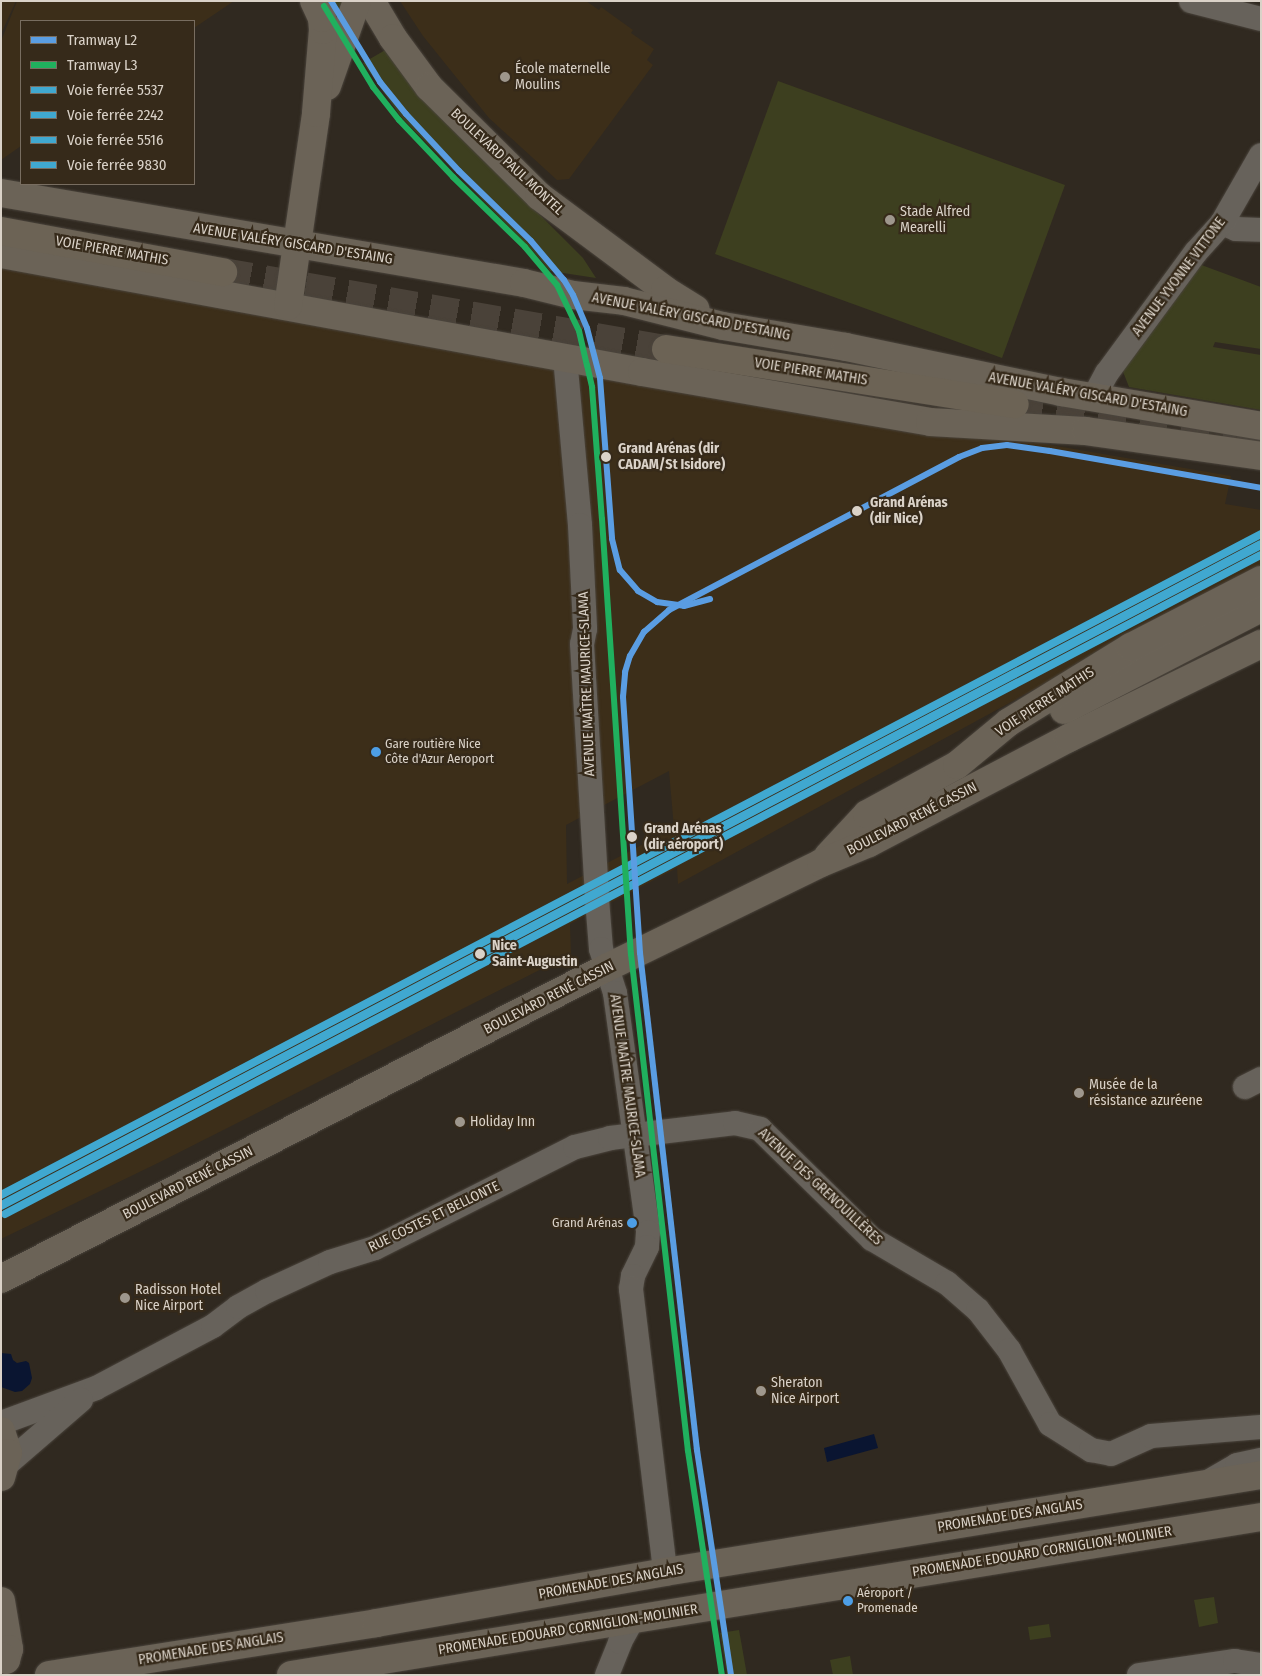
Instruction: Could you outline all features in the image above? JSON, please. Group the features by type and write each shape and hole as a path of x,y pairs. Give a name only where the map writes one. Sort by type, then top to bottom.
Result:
{"highway":[{"name":"VOIE PIERRE MATHIS","path":"1,231 223,272"},
{"name":"VOIE PIERRE MATHIS","path":"666,349 1015,404"}],"main road":[{"path":"288,306 316,113 323,30 322,18 314,1"},
{"path":"316,113 341,50 357,1"},
{"name":"BOULEVARD PAUL MONTEL","path":"371,1 393,38 428,87 539,196 665,290 723,326"},
{"name":"AVENUE VALÉRY GISCARD D'ESTAING","path":"1,193 524,283 573,294 632,303 723,326 846,347 1094,397 1261,426"},
{"path":"1,254 565,358 930,422 1086,431 1261,456"},
{"path":"1086,431 1094,397"},
{"name":"VOIE PIERRE MATHIS","path":"821,863 867,814 957,765 1009,722 1131,647 1261,580"},
{"path":"1064,710 1261,608"},
{"name":"BOULEVARD RENÉ CASSIN","path":"1,1279 606,968 821,863 869,843 1069,738 1261,644"},
{"path":"1,1431 6,1442 4,1471"},
{"name":"PROMENADE DES ANGLAIS","path":"49,1675 376,1623 662,1553 786,1553 1261,1475"},
{"name":"PROMENADE EDOUARD CORNIGLION-MOLINIER","path":"291,1675 1261,1517"},
{"path":"633,1619 647,1602 669,1586 737,1572 786,1553"},
{"path":"1,1601 9,1649 6,1660 1,1656"}],"street":[{"path":"1191,1 1261,19"},
{"name":"AVENUE YVONNE VITTONE","path":"1094,397 1107,373 1196,252 1222,223 1261,155"},
{"path":"1222,223 1236,229 1261,230"},
{"name":"AVENUE MAÎTRE MAURICE-SLAMA","path":"565,358 580,525 585,629 582,644 596,899 601,949 615,993 648,1232 647,1247 633,1276 631,1289 662,1553"},
{"name":"RUE COSTES ET BELLONTE","path":"1,1423 96,1388 213,1326 238,1307 267,1291 330,1262 375,1248 575,1146 602,1139 735,1123"},
{"name":"AVENUE DES GRENOUILLÈRES","path":"735,1123 760,1129 872,1239 946,1284 978,1310 1009,1350 1050,1424 1091,1450 1111,1454 1151,1436 1261,1427"},
{"name":"RUE COSTES ET BELLONTE","path":"4,1471 96,1388"},
{"path":"1204,1484 1237,1464 1261,1460"},
{"path":"607,1675 620,1642 633,1619"},
{"path":"1139,1675 1235,1661 1261,1666"},
{"path":"1246,1675 1261,1666"}],"shaded area":[{"path":"1,1 16,1 1,34"},
{"path":"17,1 234,1 195,27 195,20 20,20 20,147 1,160 1,41"},
{"path":"400,1 586,1 599,10 601,7 633,30 631,33 654,49 647,60 653,65 569,179 557,180 489,118 423,36"},
{"path":"1,264 1231,476 1225,504 1261,510 1261,571 1044,684 678,884 677,868 570,924 571,954 160,1162 1,1239","holes":["669,771 674,828 567,884 566,825"]}],"green space":[{"path":"326,1 349,1 342,28"},
{"path":"387,49 430,105 583,258 596,278 550,271 534,252 401,117 363,63"},
{"name":"Stade Alfred Mearelli","path":"778,81 1065,185 1002,358 715,254"},
{"path":"1196,263 1261,287 1261,349 1215,342 1213,347 1261,355 1261,410 1129,387 1122,369"},
{"path":"1214,1597 1218,1623 1199,1627 1194,1600"},
{"path":"1049,1624 1051,1637 1030,1640 1028,1627"},
{"path":"739,1630 747,1675 727,1675 720,1633"},
{"path":"850,1656 853,1675 833,1675 830,1660"}],"water":[{"path":"1,1353 11,1354 13,1360 17,1363 26,1361 29,1363 32,1378 30,1384 22,1391 15,1392 1,1387"},
{"path":"874,1434 878,1448 827,1462 824,1448"}],"tunnel":[{"path":"223,272 666,349"},
{"path":"1015,404 1237,437 1261,438"}],"tram line":[{"name":"L2","path":"331,1 380,82 406,114 459,171 531,241 564,280 573,295 587,328 600,378 612,539 620,570 638,591 657,602 684,606 710,599"},
{"name":"L3","path":"324,6 373,87 399,120 453,177 525,247 557,285 579,331 592,387 631,954 688,1451 722,1675"},
{"name":"L2","path":"731,1675 697,1450 640,953 623,697 625,672 630,656 644,632 669,610 959,457 982,448 1007,445 1050,451 1261,488"}],"rail line":[{"name":"5537","path":"1,1195 1261,534"},
{"name":"9830","path":"5,1203 1261,544"},
{"name":"2242","path":"1,1206 1261,545"},
{"name":"5516","path":"5,1214 1261,555"}],"place":[{"name":"École maternelle Moulins","path":"505,77"},
{"name":"Stade Alfred Mearelli","path":"890,220"},
{"name":"Grand Arénas (dir CADAM/St Isidore)","path":"606,457"},
{"name":"Grand Arénas (dir Nice)","path":"857,511"},
{"name":"Gare routière Nice Côte d'Azur Aeroport","path":"376,752"},
{"name":"Grand Arénas (dir aéroport)","path":"632,837"},
{"name":"Nice Saint-Augustin","path":"480,954"},
{"name":"Musée de la résistance azuréene","path":"1079,1093"},
{"name":"Holiday Inn","path":"460,1122"},
{"name":"Grand Arénas","path":"632,1223"},
{"name":"Radisson Hotel Nice Airport","path":"125,1298"},
{"name":"Sheraton Nice Airport","path":"761,1391"},
{"name":"Aéroport / Promenade","path":"848,1601"}]}
